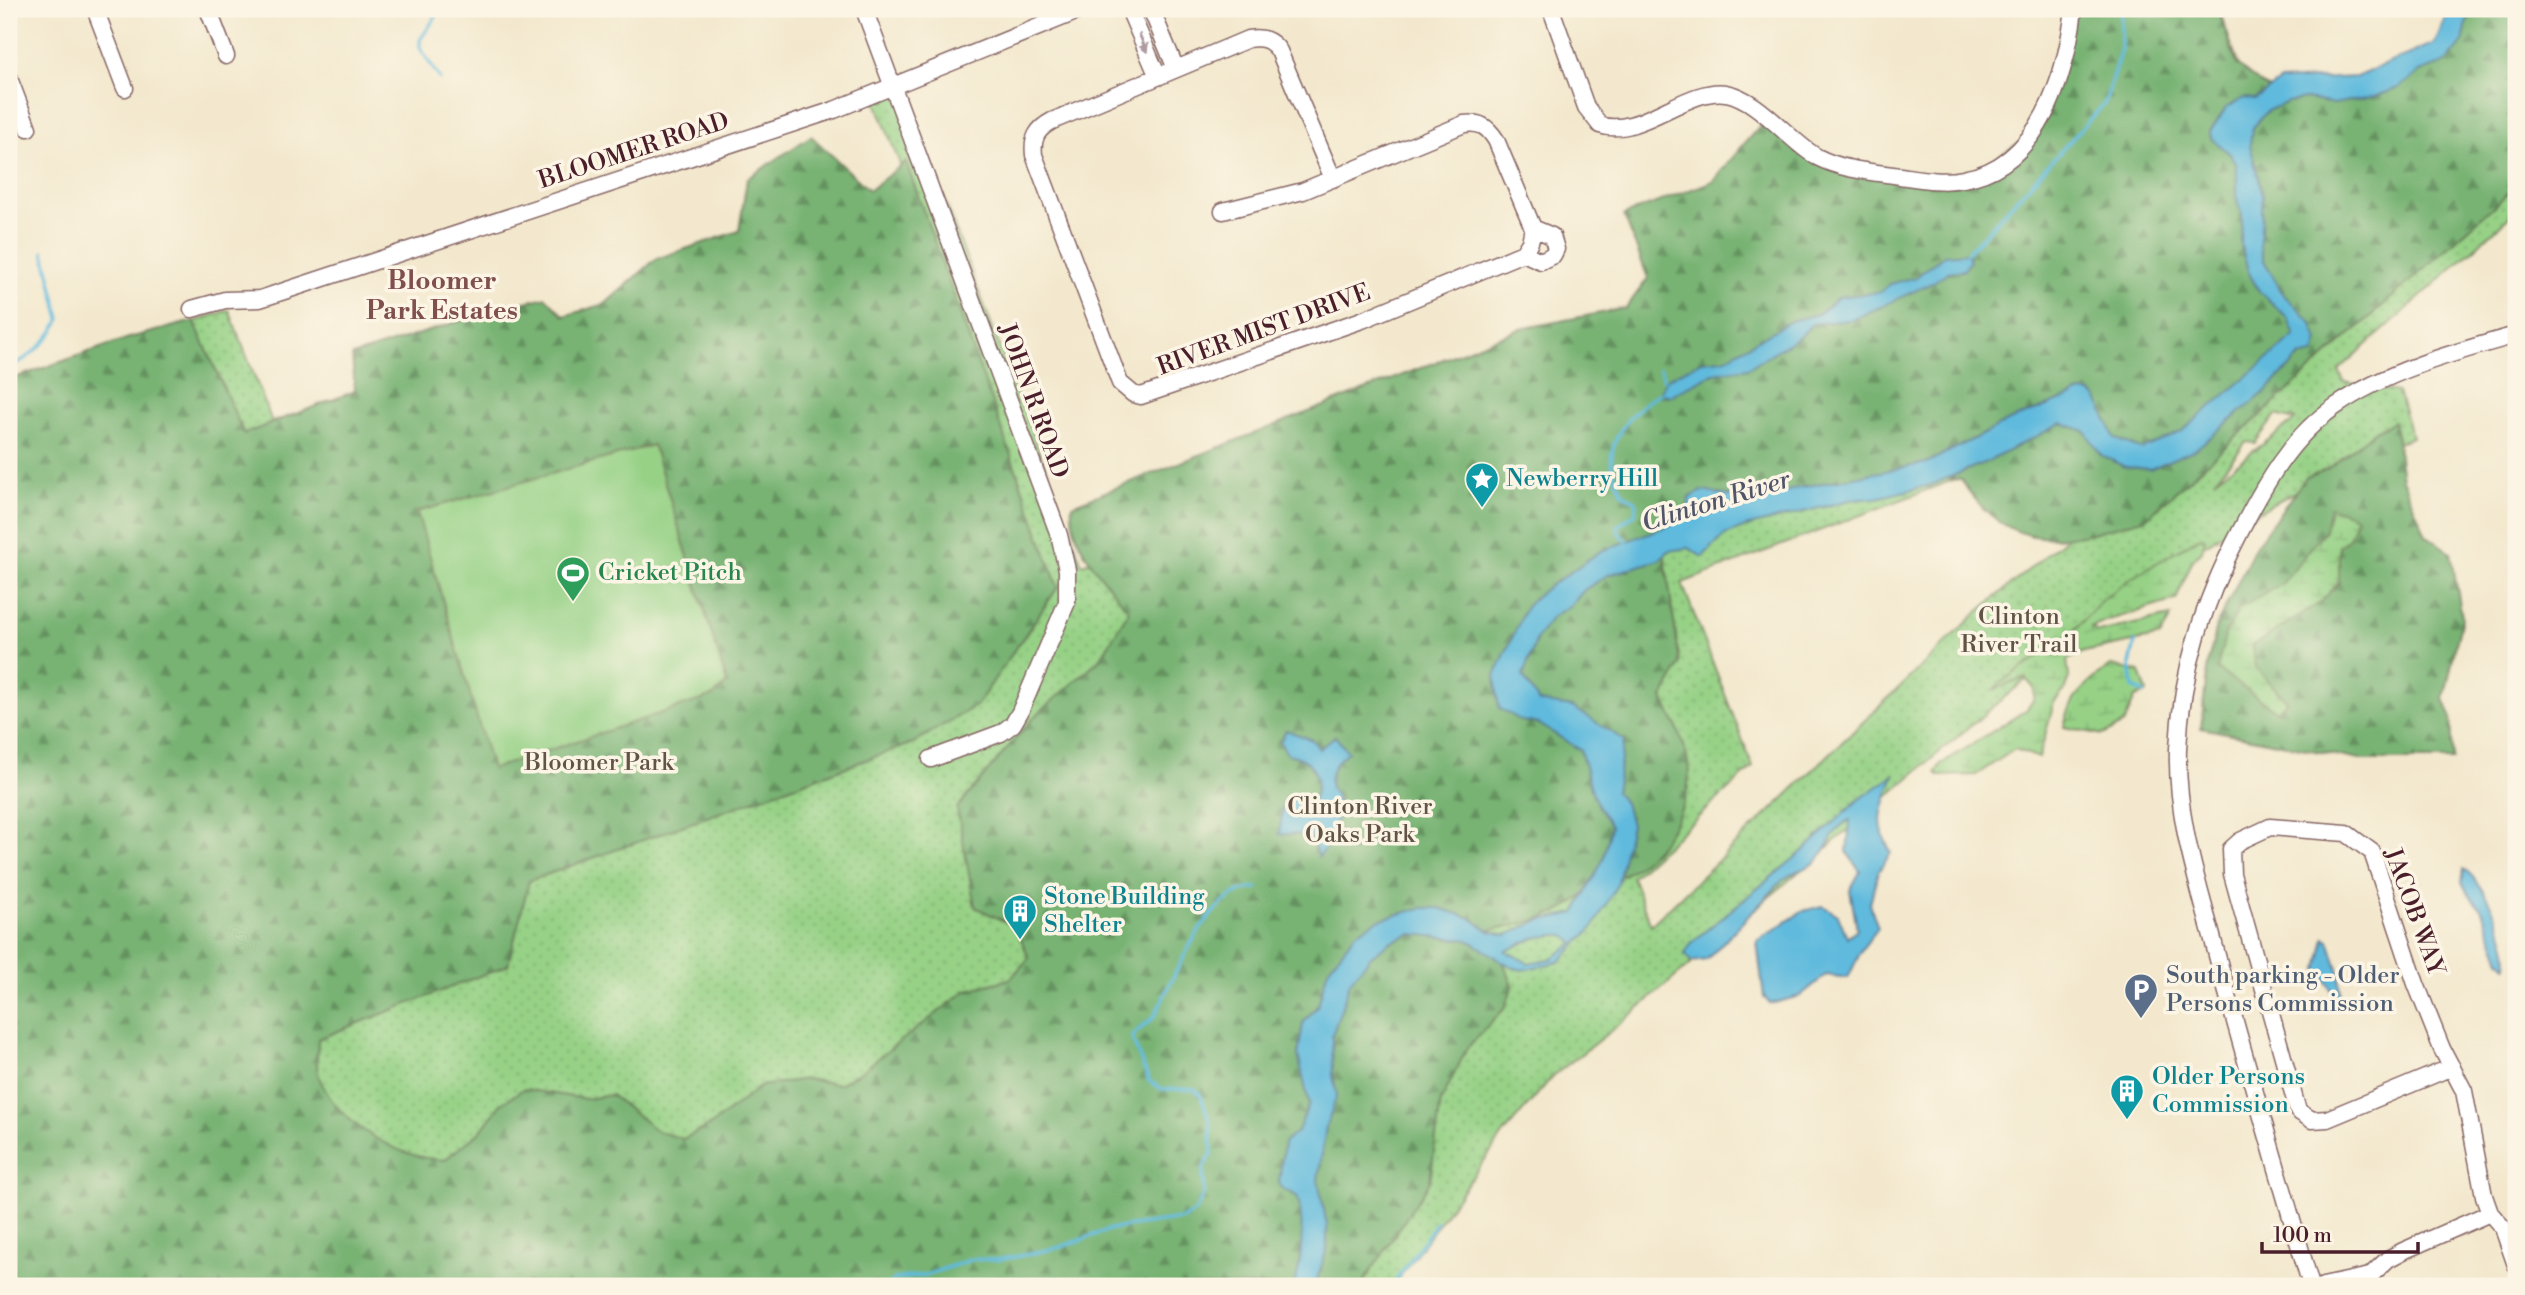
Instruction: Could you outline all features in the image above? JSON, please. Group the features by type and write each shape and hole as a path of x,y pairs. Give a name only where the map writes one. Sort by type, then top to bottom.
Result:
{"street":[{"path":"95,9 125,88"},
{"path":"208,9 226,56"},
{"name":"JOHN R ROAD","path":"864,9 1059,535 1068,586 1063,615 1013,724 988,739 931,758"},
{"name":"BLOOMER ROAD","path":"192,309 225,300 260,299 818,115 894,87 1083,9"},
{"path":"1129,9 1158,77"},
{"path":"1151,9 1176,69"},
{"path":"1551,9 1590,116 1605,127 1630,124 1707,95 1724,93 1756,109 1804,149 1840,166 1943,181 1972,177 2000,166 2026,143 2042,120 2059,76 2074,9"},
{"name":"RIVER MIST DRIVE","path":"1262,38 1271,42 1279,51 1333,179 1464,124 1480,124 1496,140 1533,228 1552,236 1556,249 1553,255 1541,261 1523,253 1336,330 1159,392 1141,396 1133,394 1120,383 1033,147 1035,137 1042,127 1176,69 1248,39 1262,38"},
{"path":"9,78 28,128"},
{"path":"1223,212 1286,197 1333,179"},
{"path":"1523,253 1531,242 1533,228"},
{"path":"2311,1286 2229,1004 2184,826 2178,752 2181,708 2194,638 2215,579 2274,473 2290,448 2315,421 2336,405 2387,379 2516,335"},
{"name":"JACOB WAY","path":"2452,1067 2327,1119 2312,1120 2298,1111 2283,1065 2261,972 2232,874 2231,849 2239,841 2270,827 2346,833 2372,852 2416,984 2464,1091 2476,1166 2490,1213 2503,1228 2516,1265"},
{"path":"2323,1286 2371,1281 2388,1259 2490,1213"}],"green space":[{"path":"2074,9 2218,9 2237,65 2262,85 2278,93 2387,73 2442,40 2451,9 2516,9 2516,186 2146,518 2067,537 2022,533 2001,523 1980,505 1961,480 1941,477 1932,468 1664,551 1680,664 1663,698 1681,738 1688,763 1686,795 1680,811 1672,827 1651,855 1625,874 1599,882 1582,897 1545,917 1483,931 1497,947 1513,986 1504,1009 1467,1048 1441,1101 1430,1182 1361,1286 9,1286 9,380 129,338 194,321 244,434 355,391 352,356 500,308 546,297 564,316 605,304 656,259 739,231 747,179 811,136 869,190 906,162 1058,587 977,705 913,743 529,881 508,965 318,1039 318,1073 328,1094 354,1123 407,1153 444,1160 480,1132 500,1105 523,1089 586,1099 611,1095 657,1131 683,1139 711,1125 761,1086 806,1079 839,1084 859,1073 967,990 1010,979 1029,958 1016,927 975,907 957,808 1033,718 1100,659 1129,611 1082,549 1072,520 1072,505 1520,329 1626,308 1648,278 1624,215 1713,181 1761,124 1819,158 1963,179 2034,133","holes":["653,445 727,683 417,512"]},
{"path":"2175,9 2219,9 2326,317 2516,148 2516,211 2339,370 2344,382 2398,392 2412,437 2279,500 2219,536 2160,575 2048,661 1626,1019 1553,1076 1505,1132 1393,1286 9,1286 9,384 229,310 272,422 916,206 874,97 901,86 1082,564 1163,536 2128,140","holes":["2276,415 2295,420 2215,480 2246,442 2255,443","1961,477 2076,530 1977,613 1651,925 1632,877 1753,767 1682,583"]},
{"path":"2394,421 2402,479 2426,535 2451,553 2462,617 2444,699 2451,716 2453,760 2360,760 2201,728 2208,662 2218,622 2256,545 2306,477 2328,469 2375,431"},
{"path":"653,445 727,683 713,696 492,769 417,512"},
{"path":"2330,507 2357,517 2349,538 2339,546 2339,582 2320,603 2252,646 2256,668 2287,701 2276,711 2217,669 2226,632 2240,608 2281,585 2325,530"},
{"path":"2198,538 2205,538 2202,551 2192,561 2176,600 2102,622 2091,628 2098,632 2171,616 2161,636 2084,652 2067,660 2069,677 2066,689 2054,702 2039,758 2015,749 1976,775 1938,776 1936,772 1941,764 2026,710 2034,699 2034,688 2025,678 1995,689 1999,684 2070,635 2101,601 2130,579"},
{"path":"2111,666 2140,672 2147,693 2135,697 2124,724 2103,735 2064,727 2071,706 2080,691"}],"water":[{"name":"Clinton River","path":"2449,9 2470,9 2463,42 2447,62 2420,72 2398,88 2377,96 2334,104 2306,99 2288,102 2267,111 2252,128 2250,145 2263,195 2260,245 2263,259 2283,294 2311,322 2318,340 2314,354 2300,357 2264,393 2196,449 2150,469 2125,467 2101,455 2085,431 2062,423 1993,459 1931,485 1877,498 1850,500 1746,527 1725,535 1702,557 1689,548 1669,551 1659,560 1608,575 1584,590 1572,604 1552,617 1537,638 1523,676 1539,702 1572,707 1624,740 1616,792 1626,806 1631,825 1618,883 1593,928 1559,962 1522,970 1512,967 1468,940 1411,934 1390,942 1370,957 1350,982 1332,1036 1333,1076 1337,1095 1326,1127 1318,1180 1327,1225 1327,1249 1315,1286 1293,1286 1301,1254 1301,1215 1297,1196 1281,1188 1279,1182 1284,1143 1298,1131 1309,1104 1298,1055 1303,1023 1318,1005 1328,969 1356,933 1378,920 1421,908 1440,908 1471,918 1489,931 1507,935 1540,920 1575,913 1603,860 1611,827 1594,798 1580,750 1539,724 1522,721 1499,708 1495,676 1526,607 1541,592 1601,551 1683,520 1687,516 1689,498 1702,491 1756,501 1797,488 1926,463 2009,421 2082,392 2091,393 2098,399 2115,439 2142,449 2181,432 2295,336 2288,318 2259,291 2248,271 2241,245 2242,214 2237,196 2237,165 2230,154 2211,138 2210,132 2226,108 2244,98 2255,99 2280,81 2356,77 2435,43","holes":["1565,935 1574,943 1551,959 1528,963 1506,951 1534,938"]},
{"path":"1967,253 1970,261 1964,270 1948,272 1932,283 1852,320 1812,324 1802,335 1748,368 1714,373 1670,396 1660,393 1666,379 1702,361 1724,359 1791,321 1818,314 1839,297 1880,292 1890,284 1916,277 1944,255"},
{"path":"1286,730 1313,740 1319,749 1335,736 1348,752 1331,773 1330,784 1337,797 1336,822 1331,838 1319,857 1309,835 1279,834 1283,805 1295,796 1309,811 1316,792 1312,768 1298,757 1287,754 1280,742"},
{"path":"1894,775 1883,805 1881,823 1891,853 1878,872 1870,904 1878,928 1862,949 1848,978 1826,975 1800,996 1770,1004 1764,997 1757,941 1803,911 1823,906 1838,915 1847,937 1857,929 1850,890 1860,872 1847,852 1850,820 1839,828 1815,863 1783,880 1706,960 1691,962 1685,954 1692,942 1802,852 1857,801"},
{"path":"2464,869 2480,886 2495,913 2508,956 2507,966 2501,960 2481,908 2468,894 2462,882"},
{"path":"2325,938 2329,940 2340,975 2340,1003 2318,969"}],"waterway":[{"path":"440,79 420,48 420,40 441,9"},
{"path":"1967,253 2105,103 2121,49 2121,9"},
{"path":"9,367 39,348 60,319 44,252"},
{"path":"1660,369 1664,380"},
{"name":"Clinton River","path":"1626,540 1619,534 1618,526 1635,514 1637,503 1624,494 1620,487 1612,466 1612,453 1616,440 1630,418 1660,393"},
{"path":"2135,642 2130,665 2133,687 2144,693"},
{"path":"888,1286 895,1279 926,1275 973,1259 995,1260 1020,1256 1061,1247 1111,1229 1182,1219 1196,1211 1204,1192 1203,1169 1212,1153 1210,1122 1201,1096 1195,1089 1162,1089 1149,1081 1132,1038 1155,1015 1182,959 1208,919 1223,903 1239,892 1257,888"},
{"path":"1392,1286 1437,1222"}],"place":[{"name":"Newberry Hill","path":"1482,509"},
{"name":"Cricket Pitch","path":"573,603"},
{"name":"Stone Building Shelter","path":"1020,941"},
{"name":"South parking - Older Persons Commission","path":"2141,1020"},
{"name":"Older Persons Commission","path":"2127,1121"}],"district":[{"name":"Bloomer Park Estates","path":"442,296"}],"park label":[{"name":"Clinton River Trail","path":"2019,631"},
{"name":"Bloomer Park","path":"599,763"},
{"name":"Clinton River Oaks Park","path":"1360,821"}]}
